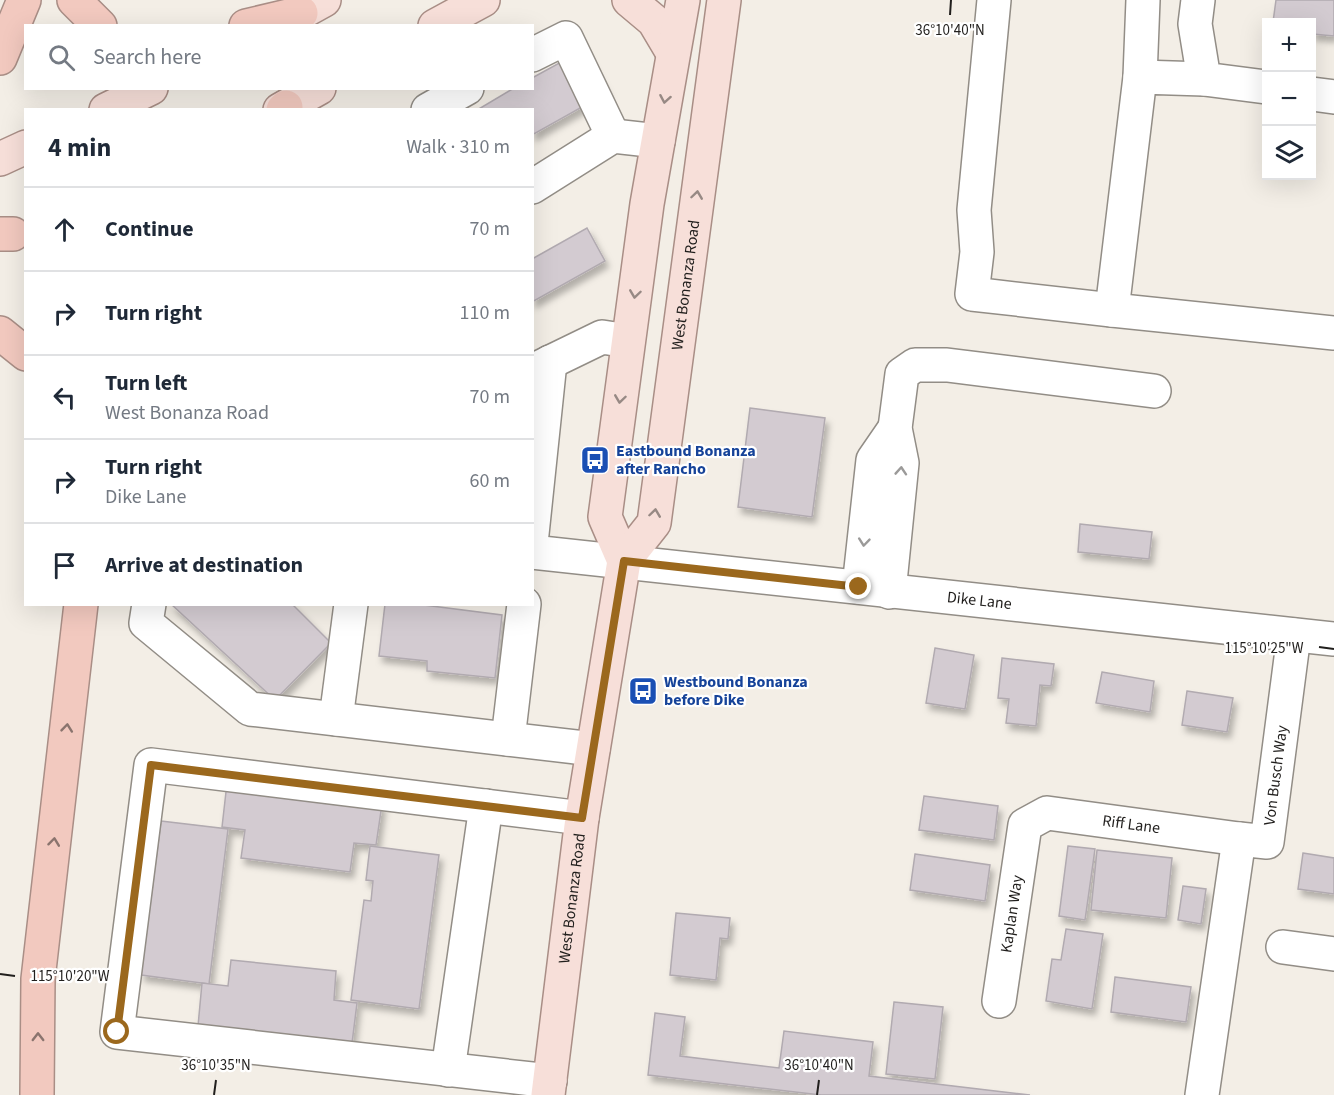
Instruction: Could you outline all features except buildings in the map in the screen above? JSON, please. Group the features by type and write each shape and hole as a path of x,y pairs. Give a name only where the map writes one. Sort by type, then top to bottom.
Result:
{"highway":[{"path":"0,58 24,0"},
{"path":"74,0 98,24"},
{"path":"254,24 301,13"},
{"path":"0,333 24,352"},
{"path":"37,1095 38,979 81,606"}],"main road":[{"path":"629,0 654,21 673,53"},
{"path":"624,561 605,517 658,141 683,0"},
{"name":"West Bonanza Road","path":"549,1088 582,818 624,561 654,524 724,0"},
{"path":"713,75 741,0"},
{"path":"439,24 485,2"},
{"path":"110,108 147,90"},
{"path":"283,108 315,90"},
{"path":"0,159 24,148"},
{"path":"628,341 676,347"}],"street":[{"path":"994,0 974,210 977,252 972,294 1334,333"},
{"path":"1112,310 1140,77 1143,0"},
{"path":"1198,0 1195,24 1204,79"},
{"path":"534,54 566,38 613,136"},
{"path":"1140,77 1204,79 1262,86"},
{"path":"432,108 463,90"},
{"path":"1316,94 1334,97"},
{"path":"534,186 613,136 658,141"},
{"path":"534,497 541,367 602,337 628,341"},
{"path":"874,590 883,506 902,463 895,428 902,374 915,365 946,365 1154,391"},
{"name":"Dike Lane","path":"534,552 1334,639"},
{"path":"150,606 146,623 250,709 593,749"},
{"path":"336,719 351,606"},
{"path":"508,739 524,606"},
{"name":"Von Busch Way","path":"1239,839 1267,842 1294,635"},
{"path":"549,1088 448,1070 117,1032 151,765 582,818"},
{"path":"448,1070 486,806"},
{"name":"Riff Lane","path":"1026,825 1047,813 1239,839"},
{"name":"Kaplan Way","path":"999,1001 1026,825"},
{"path":"1202,1095 1239,839"},
{"path":"1283,947 1334,954"}],"place":[{"name":"Eastbound Bonanza after Rancho","path":"595,460"},
{"name":"Westbound Bonanza before Dike","path":"643,691"}],"route":[{"path":"117,1032 151,765 582,818 624,561 859,587"}]}
